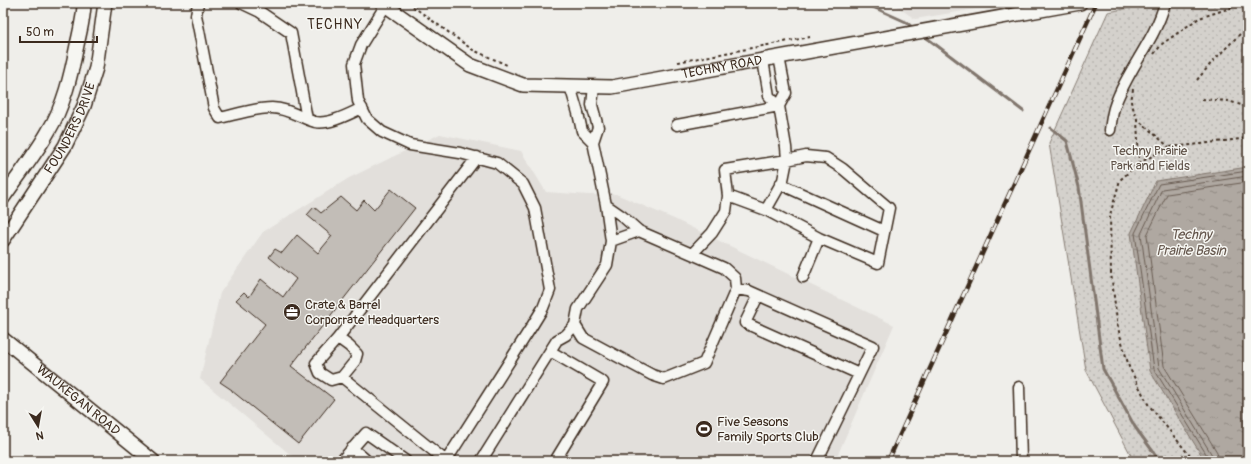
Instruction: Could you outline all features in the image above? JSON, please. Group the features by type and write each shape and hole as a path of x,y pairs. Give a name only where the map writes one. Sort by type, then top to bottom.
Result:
{"main road":[{"name":"FOUNDERS DRIVE","path":"3,198 49,131 67,90 84,16 84,3"},
{"name":"FOUNDERS DRIVE","path":"3,240 65,146 84,106 96,68 105,3"},
{"name":"TECHNY ROAD","path":"385,4 470,65 523,85 612,87 1080,3"},
{"name":"WAUKEGAN ROAD","path":"3,339 153,461"}],"lane":[{"path":"198,3 196,14 197,22 214,108 220,118 248,111 272,108 293,113 317,122 335,120 362,108"},
{"path":"241,3 260,12 291,33 307,119"},
{"path":"1110,130 1113,110 1119,93 1161,19 1165,3"},
{"path":"342,377 446,461 543,308 550,290 535,208 523,184 497,163 460,153 410,145 382,132 367,120 358,100 354,64 361,45 385,4"},
{"path":"779,57 786,93 779,106"},
{"path":"763,60 769,96 779,106 787,160 783,180 766,210"},
{"path":"481,461 557,340 566,335 574,325 578,308 607,265 611,241 606,205 592,142 582,131 570,86"},
{"path":"592,142 598,127 592,105 594,86"},
{"path":"677,125 779,106"},
{"path":"692,254 712,233 726,211 728,196 725,170 806,156 826,158 843,169 889,208 878,262 819,238 766,210 728,196"},
{"path":"338,338 357,354 355,361 342,377 331,380 320,373 316,363 338,338 477,157"},
{"path":"780,184 884,231"},
{"path":"574,325 583,338 652,375 664,379 704,363 736,289 735,278 724,268 639,231 622,216 606,205"},
{"path":"611,241 639,231"},
{"path":"803,277 819,238"},
{"path":"736,289 749,291 873,346 817,461"},
{"path":"758,296 745,323 859,374"},
{"path":"550,351 603,382 555,461"},
{"path":"1019,386 1021,456"},
{"path":"343,461 343,459 366,432 406,461"},
{"path":"352,448 365,459 365,461"}],"path":[{"path":"408,3 473,50 507,66"},
{"path":"1153,55 1162,44 1199,18 1240,5 1248,4"},
{"path":"1197,80 1225,48 1248,26"},
{"path":"675,63 810,37"},
{"path":"1134,84 1132,102 1136,119 1139,163"},
{"path":"1202,99 1228,101 1248,107"},
{"path":"1136,119 1169,147"},
{"path":"1194,461 1148,404 1129,367 1118,328 1111,274 1110,215 1120,180 1139,163 1169,147 1248,138"}],"shaded area":[{"path":"892,3 1012,3 915,19"},
{"path":"440,134 521,151 546,192 589,195 616,194 674,219 894,325 835,461 298,461 200,379 220,293 263,232 349,178"}],"green space":[{"name":"Techny Prairie Park and Fields","path":"1157,3 1248,3 1248,461 1134,461 1086,370 1049,143 1108,12"}],"water":[{"name":"Techny Prairie Basin","path":"1248,167 1248,461 1205,461 1150,371 1131,233 1156,181"}],"building":[{"name":"Crate & Barrel Corporrate Headquarters","path":"391,189 415,208 291,366 334,399 298,444 232,390 220,382 265,324 236,300 244,292 249,297 261,279 283,297 296,279 269,257 275,249 282,253 297,235 318,253 332,236 307,215 314,207 321,213 341,197 356,210 364,200 374,210"}],"waterway":[{"path":"864,3 906,22 913,28"},
{"path":"923,35 1023,111"},
{"path":"1051,128 1067,141 1079,187 1103,369 1135,427 1160,461"}],"railway":[{"path":"888,461 1096,3"}],"place":[{"name":"Crate & Barrel Corporrate Headquarters","path":"292,312"},
{"name":"Five Seasons Family Sports Club","path":"704,429"}],"district":[{"name":"TECHNY","path":"335,24"}]}
